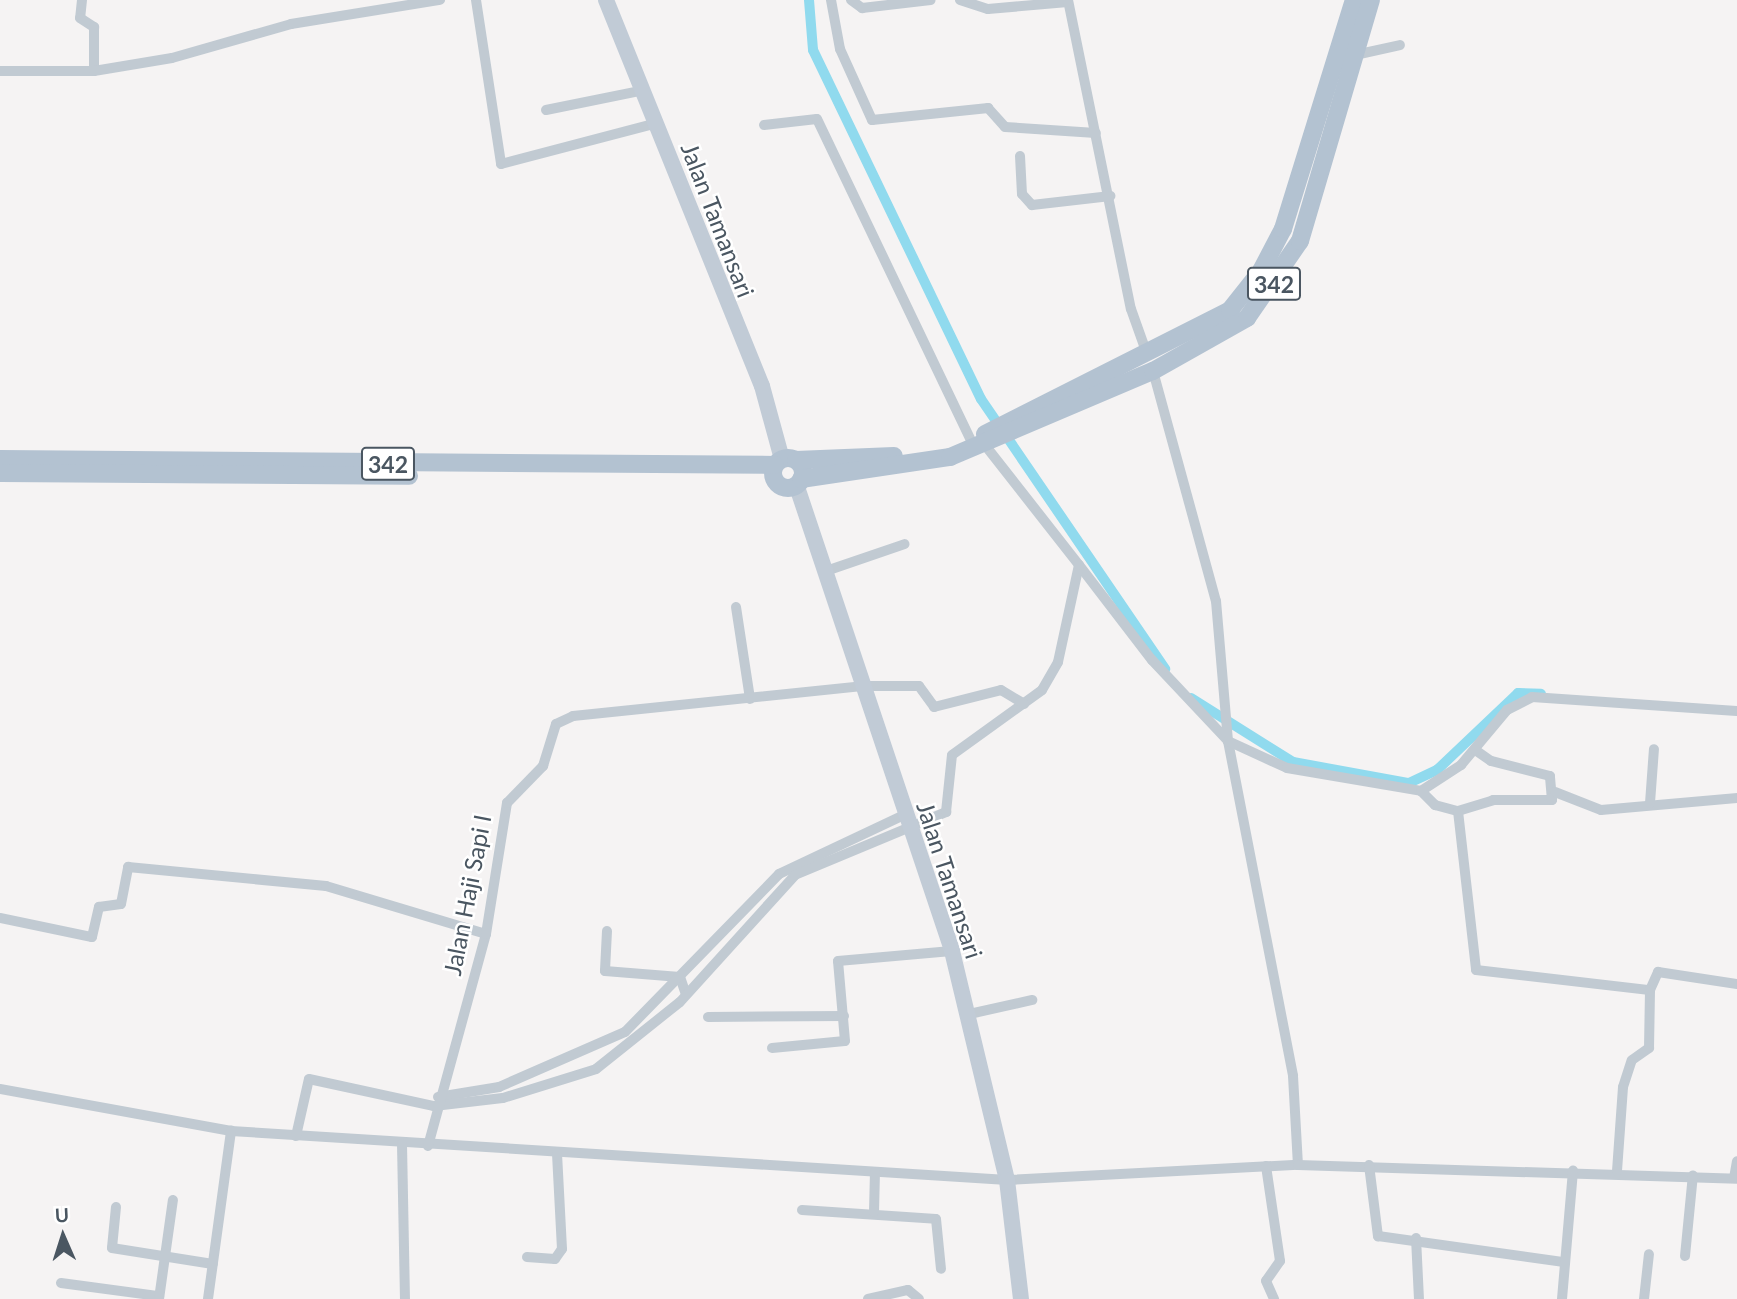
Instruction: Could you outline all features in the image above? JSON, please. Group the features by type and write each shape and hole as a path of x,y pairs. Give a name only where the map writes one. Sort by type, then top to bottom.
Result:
{"main road":[{"name":"Jalan Tamansari","path":"606,0 762,386 782,465"},
{"name":"342","path":"799,482 925,463 982,441 1150,363 1240,312 1300,241 1320,142 1354,0"},
{"name":"342","path":"1320,142 1355,55 1371,0"},
{"name":"342","path":"0,473 782,465 928,454 982,441"},
{"name":"342","path":"0,459 205,469"},
{"path":"782,465 779,485 799,482"},
{"path":"782,465 799,482"},
{"name":"Jalan Tamansari","path":"799,482 826,572 952,951 965,1015 1007,1180 1021,1299"}],"street":[{"path":"82,0 80,19 94,27 94,71"},
{"path":"0,71 94,71 172,58 291,24 440,0"},
{"path":"477,0 501,164 657,123"},
{"path":"831,0 840,49 872,120 988,107 1004,127 1096,133"},
{"path":"851,0 862,8 931,0"},
{"path":"960,0 988,9 1068,1 1131,309 1150,363 1216,601 1228,737 1293,1076 1298,1165"},
{"path":"1355,55 1400,45"},
{"path":"546,110 644,90"},
{"path":"764,125 817,119 982,441 1152,660 1228,737 1287,768 1420,791 1435,804 1458,811 1493,800 1548,803 1555,792 1550,776 1498,764 1475,750"},
{"path":"1020,156 1022,194 1032,205 1110,196"},
{"path":"826,572 905,544"},
{"path":"436,1101 499,1087 607,1043 638,1021 779,874 908,818 946,812 952,755 1042,690 1063,653 1079,565"},
{"path":"736,607 750,699"},
{"name":"Jalan Haji Sapi I","path":"428,1146 436,1101 486,934 507,803 543,766 556,724 573,716 864,686 919,686 934,707 1001,690 1024,704"},
{"path":"1420,791 1475,750 1507,710 1532,697 1737,711"},
{"path":"1650,803 1654,749"},
{"path":"1555,792 1601,810 1650,803 1737,798"},
{"path":"1458,811 1476,970 1650,990"},
{"path":"296,1136 309,1079 436,1101 503,1098 596,1069 641,1039 795,875 908,818"},
{"path":"0,918 92,937 97,909 121,904 128,867 326,886 486,934"},
{"path":"607,931 605,971 680,977"},
{"path":"772,1048 840,1046 847,1032 838,961 952,951"},
{"path":"1617,1171 1623,1087 1632,1060 1648,1048 1650,990 1658,972 1737,984"},
{"path":"680,977 686,994"},
{"path":"965,1015 1032,1000"},
{"path":"708,1017 844,1016"},
{"path":"0,1089 231,1131 428,1146 1007,1180 1298,1165 1617,1171 1736,1178 1737,1161"},
{"path":"208,1299 231,1131"},
{"path":"402,1144 405,1299"},
{"path":"527,1257 555,1259 562,1249 557,1153"},
{"path":"1266,1166 1280,1261 1265,1283 1274,1299"},
{"path":"1368,1166 1375,1234 1416,1238 1488,1256 1564,1262"},
{"path":"1562,1299 1573,1170"},
{"path":"874,1212 875,1172"},
{"path":"1685,1256 1693,1175"},
{"path":"61,1283 159,1298 173,1200"},
{"path":"116,1207 110,1247 213,1264"},
{"path":"802,1210 874,1212 936,1219 941,1269"},
{"path":"1416,1238 1419,1299"},
{"path":"1644,1299 1650,1254"},
{"path":"868,1299 908,1290 919,1299"}],"waterway":[{"path":"809,0 813,50 981,399 1165,669"},
{"path":"1191,698 1293,762 1409,783 1437,770 1518,693 1541,694"}]}
